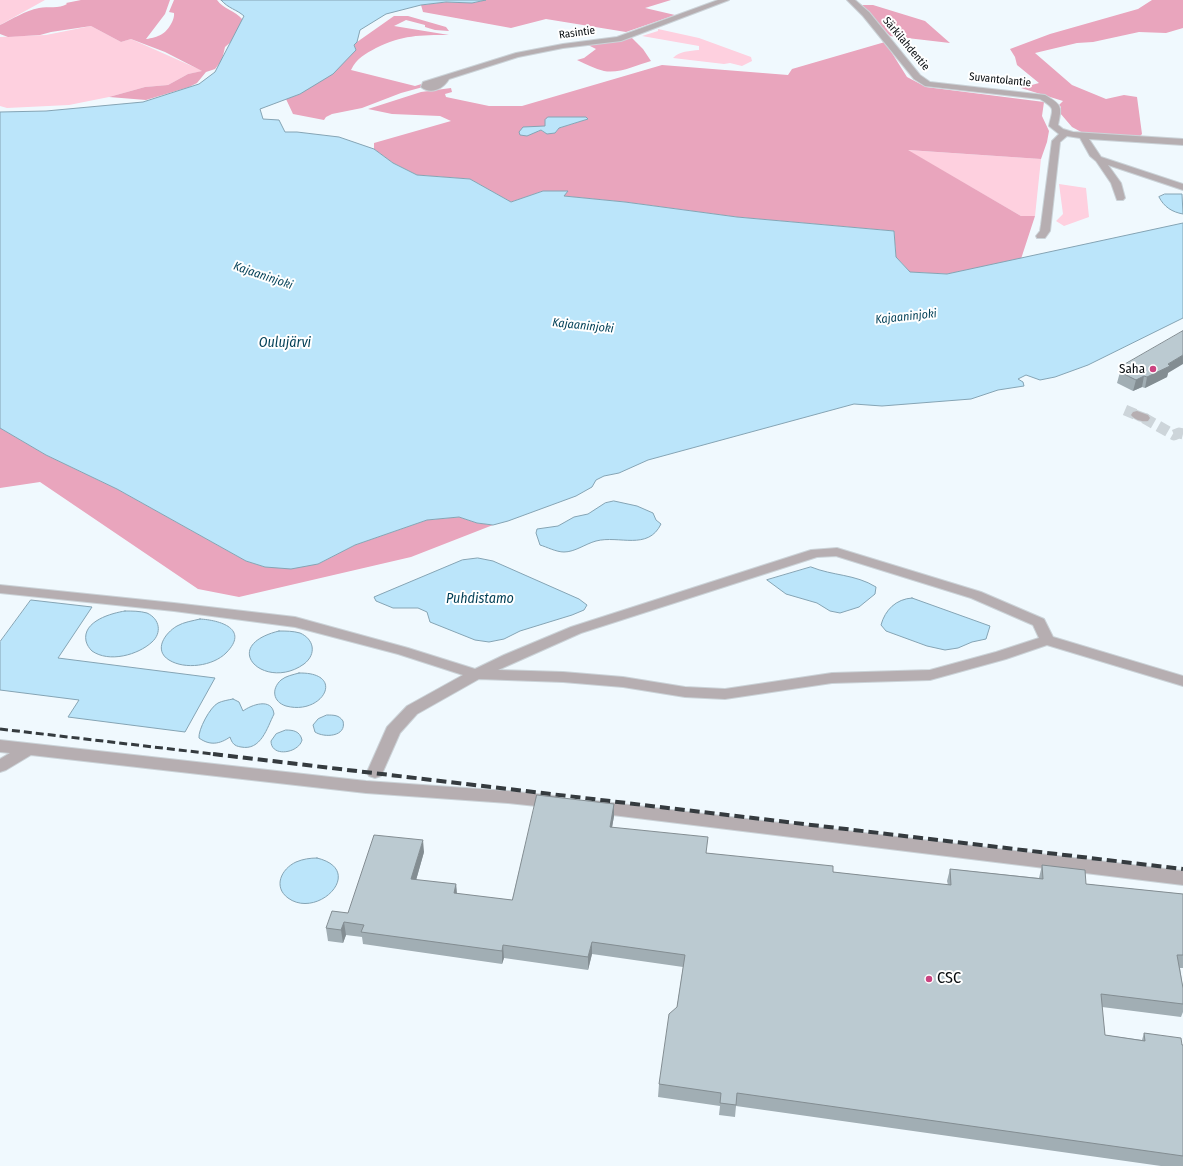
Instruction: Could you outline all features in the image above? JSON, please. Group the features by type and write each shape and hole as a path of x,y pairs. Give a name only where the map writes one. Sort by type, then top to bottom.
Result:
{"street":[{"name":"Rasintie","path":"430,83 426,84 425,87 438,87 445,78 516,55 563,46 618,39 725,0"},
{"name":"Särkilahdentie","path":"851,0 866,14 918,77 928,84"},
{"name":"Suvantolantie","path":"928,84 1042,97 1055,105 1057,110 1053,126 1067,133"},
{"path":"1041,236 1046,227 1056,141 1060,136 1067,133 1083,136 1183,142"},
{"path":"1083,136 1092,154 1098,159 1116,183 1120,198"},
{"path":"1098,159 1183,187"},
{"path":"375,772 393,731 412,710 432,697 476,674 509,658 576,630 803,557 825,552 837,552 976,595 1039,622 1046,640"},
{"path":"0,589 174,607 295,622 403,651 476,674 562,677 623,682 685,692 725,694 832,678 930,675 994,658 1046,640 1183,681"},
{"path":"0,746 366,787 508,797 574,804 1183,878"},
{"path":"0,766 28,749"}],"shaded area":[{"path":"0,0 45,0 0,25"},
{"path":"81,0 170,0 165,14 146,39 161,35 169,27 174,16 174,13 169,12 174,0 217,0 222,6 243,20 233,40 225,47 222,60 215,69 206,72 197,83 189,87 146,100 109,97 145,87 168,85 188,74 202,71 165,52 131,39 121,42 91,26 40,35 8,37 0,34 0,25 24,13 39,8 64,6 67,4 66,3"},
{"path":"486,0 671,0 645,8 675,15 626,32 546,19 511,28 423,12 421,5 446,2 472,3"},
{"path":"1152,0 1183,0 1183,28 1166,33 1139,32 1093,42 1077,43 1035,53 1072,85 1106,99 1124,95 1137,97 1142,134 1139,137 1083,133 1072,127 1060,113 1061,107 1059,105 1063,101 1021,88 1039,83 1017,65 1015,57 1010,49 1050,34 1138,9"},
{"path":"862,5 873,5 925,21 950,43 890,36"},
{"path":"394,16 408,16 446,27 449,31 435,30 425,27 425,25 406,20 394,26 449,35 420,36 394,40 365,54 356,62 351,70 415,86 428,82 423,87 401,93 362,108 332,114 324,120 293,114 286,99 300,94 350,56 356,50 354,45 357,42"},
{"path":"91,26 121,42 131,39 203,71 188,74 168,85 145,87 109,97 69,105 7,108 0,106 0,37 46,35"},
{"path":"658,29 699,38 751,57 752,61 742,66 730,63 724,64 673,58 681,53 699,50 699,46 642,36 658,31"},
{"path":"632,38 643,49 651,61 628,69 610,72 597,69 577,60 584,58 596,49 588,45"},
{"path":"885,42 907,77 926,87 1044,102 1042,116 1049,131 1041,159 908,150 1021,216 1035,216 1021,259 947,274 910,272 896,257 894,231 737,217 625,202 563,196 567,192 543,191 511,202 470,179 417,175 393,163 374,149 374,143 451,121 440,116 392,114 368,109 421,92 451,88 452,92 445,94 446,97 489,106 522,106 662,65 788,75 792,69","holes":["556,117 586,117 588,119 559,128 555,133 545,133 541,130 537,132 539,127 545,126 545,124"]},
{"path":"907,150 1041,159 1035,216 1021,216"},
{"path":"1059,184 1086,188 1089,217 1064,226 1056,221 1063,214"},
{"path":"0,428 46,455 117,489 246,561 265,567 318,564 355,545 427,520 459,517 477,523 493,525 411,557 239,597 198,589 40,482 0,488"}],"water":[{"name":"Oulujärvi","path":"221,0 486,0 472,3 446,2 421,5 386,14 360,30 357,42 354,45 356,50 333,74 300,94 260,109 263,119 279,120 285,132 339,137 374,149 393,163 417,175 470,179 511,202 543,191 568,191 564,196 625,202 737,217 894,231 896,257 910,272 947,274 1183,223 1183,318 1088,365 1055,377 1040,380 1026,375 1018,379 1023,382 1024,386 998,390 971,399 882,406 854,404 648,460 619,473 604,476 596,480 592,487 576,496 493,525 477,523 459,517 427,520 355,545 318,564 291,569 265,567 246,561 117,489 46,455 0,428 0,112 46,111 143,102 199,84 215,72 244,16"},
{"path":"548,117 586,117 588,119 559,128 555,133 547,134 541,130 527,136 520,135 519,132 523,127 545,126 545,120"},
{"path":"1165,194 1182,194 1183,214 1175,212 1163,204 1159,197"},
{"path":"614,501 637,506 653,513 656,520 661,524 649,537 641,540 596,541 568,552 561,552 540,545 536,533 537,529 558,526 574,517 588,514 605,503"},
{"name":"Puhdistamo","path":"478,558 493,561 579,599 587,605 584,610 572,615 520,631 504,639 489,642 475,640 430,622 427,612 418,608 393,608 376,601 374,597 462,560"},
{"path":"811,567 852,577 868,583 876,587 875,594 859,607 840,613 830,611 817,603 786,594 767,580"},
{"path":"912,598 990,626 986,639 972,642 958,648 945,650 927,646 886,631 881,625 888,610 896,603"},
{"path":"31,600 92,607 58,658 215,678 185,732 68,717 79,700 0,690 0,642"},
{"path":"125,611 147,613 155,619 158,630 157,635 152,642 139,651 123,656 115,657 99,655 92,651 86,641 86,634 93,623 106,616"},
{"path":"200,619 216,621 230,627 234,632 235,638 233,645 226,653 214,661 206,664 191,666 176,663 164,656 161,647 162,642 168,633 180,625"},
{"path":"279,631 295,632 305,636 311,643 312,651 311,656 304,664 289,671 275,673 263,670 254,664 249,655 251,646 261,638"},
{"path":"299,673 314,675 322,679 326,686 324,693 319,700 310,705 299,707 286,706 278,702 275,691 278,684 281,680"},
{"path":"233,699 239,702 243,711 261,704 265,704 272,709 274,714 266,732 258,742 254,746 241,747 234,744 230,737 219,743 203,741 199,738 202,724 215,705 223,701"},
{"path":"327,715 336,716 343,721 342,730 334,735 324,735 315,732 313,725 318,719"},
{"path":"286,730 294,731 300,735 302,740 300,744 291,751 280,752 275,750 271,741 276,734"},
{"path":"317,858 331,864 338,872 338,882 332,891 324,898 312,903 300,903 283,894 280,884 281,878 286,869 301,860"}],"building":[{"path":"1183,331 1183,355 1168,364 1170,366 1147,377 1144,376 1136,380 1120,372 1127,368 1122,366"},
{"name":"CSC","path":"537,795 614,804 610,827 708,837 706,853 833,866 833,872 951,885 950,869 1043,879 1042,865 1085,870 1086,884 1183,894 1183,955 1177,955 1183,988 1183,1004 1101,994 1105,1035 1145,1041 1144,1033 1181,1038 1183,1045 1183,1156 737,1093 736,1105 720,1103 721,1093 659,1084 669,1014 677,1007 685,955 592,942 588,957 503,945 502,951 361,932 364,925 344,922 341,930 326,928 332,911 348,913 374,835 423,840 411,879 456,884 454,893 512,900"}],"tunnel":[{"path":"1125,410 1137,415"},
{"path":"1144,418 1174,435 1179,433 1183,434"}],"railway":[{"path":"0,729 222,755"},
{"path":"213,754 1183,869"}],"place":[{"name":"Saha","path":"1153,369"},
{"name":"CSC","path":"929,979"}],"water label":[{"name":"Kajaaninjoki","path":"263,276"},
{"name":"Kajaaninjoki","path":"906,317"},
{"name":"Kajaaninjoki","path":"583,326"}]}
